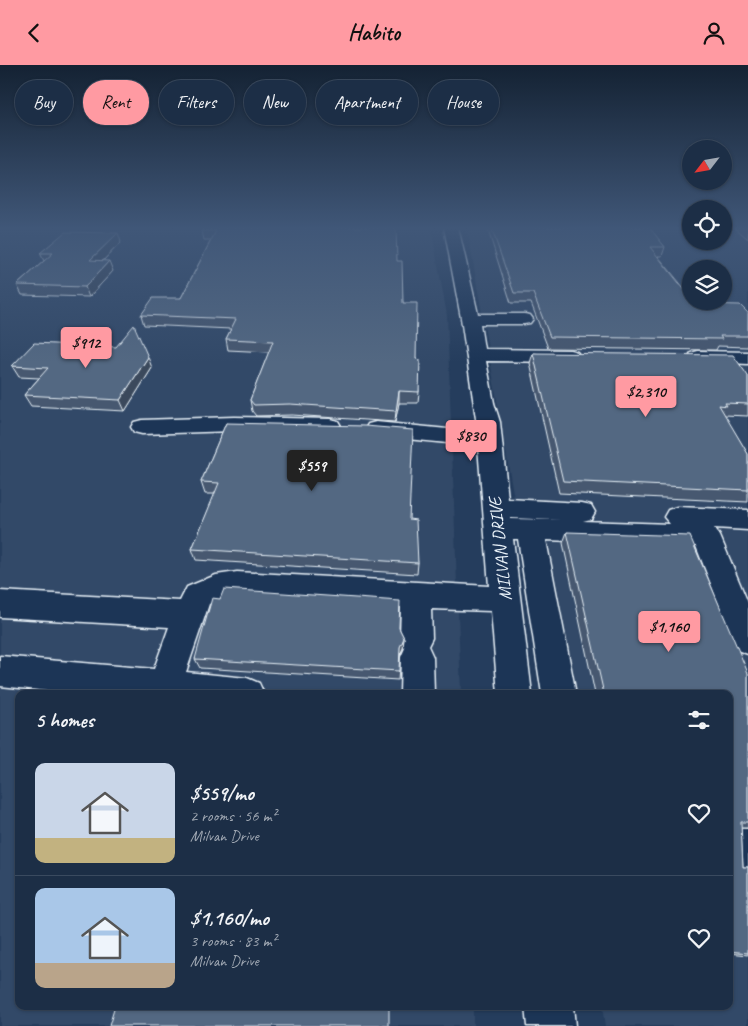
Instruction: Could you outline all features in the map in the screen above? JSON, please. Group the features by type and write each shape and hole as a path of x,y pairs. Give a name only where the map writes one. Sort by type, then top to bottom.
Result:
{"street":[{"name":"MILVAN DRIVE","path":"460,272 476,355 482,403 489,422 488,440 516,690"},
{"path":"470,319 524,319"},
{"path":"499,319 500,325 509,329 517,355"},
{"path":"476,355 584,356"},
{"path":"680,357 748,358"},
{"path":"142,427 254,424 352,427 488,440"},
{"path":"497,518 748,520"},
{"path":"497,518 530,529 706,536 748,640"},
{"path":"530,529 558,690"},
{"path":"165,686 189,615 198,596 216,587 237,584 416,596 505,599"},
{"path":"416,596 417,690"},
{"path":"0,604 189,615"},
{"path":"510,645 552,649"},
{"path":"0,671 206,690"},
{"path":"733,849 748,849"},
{"path":"549,1010 551,1026"}],"shaded area":[{"path":"0,272 439,272 447,315 461,690 15,690 15,1010 473,1010 473,1026 0,1026"},
{"path":"475,272 682,272 682,310 732,310 732,272 748,272 748,1026 605,1026 603,1010 733,1010 733,690 547,690"}],"building":[{"path":"32,272 99,272 85,287 17,285"},
{"path":"195,272 402,272 403,303 417,303 416,359 420,360 419,392 399,391 396,411 290,404 254,405 250,400 273,341 226,339 236,319 141,315 153,298 181,298"},
{"path":"507,272 670,272 682,287 682,310 732,310 732,305 740,305 748,313 748,336 720,336 722,339 550,337 533,293 514,293"},
{"path":"134,325 148,357 120,400 24,395 48,368 12,366 34,343 116,347"},
{"path":"533,353 733,355 748,376 748,404 725,403 727,406 719,405 748,454 748,490 563,481"},
{"path":"226,423 365,426 413,430 409,519 416,520 418,563 192,549 219,483 201,482"},
{"path":"567,532 690,536 748,673 748,822 741,822 743,867 748,867 748,953 733,951 733,690 603,690"},
{"path":"224,589 400,601 399,628 404,638 400,647 399,671 195,659 212,598 220,599"},
{"path":"114,1010 389,1010 389,1026 109,1026"}]}
